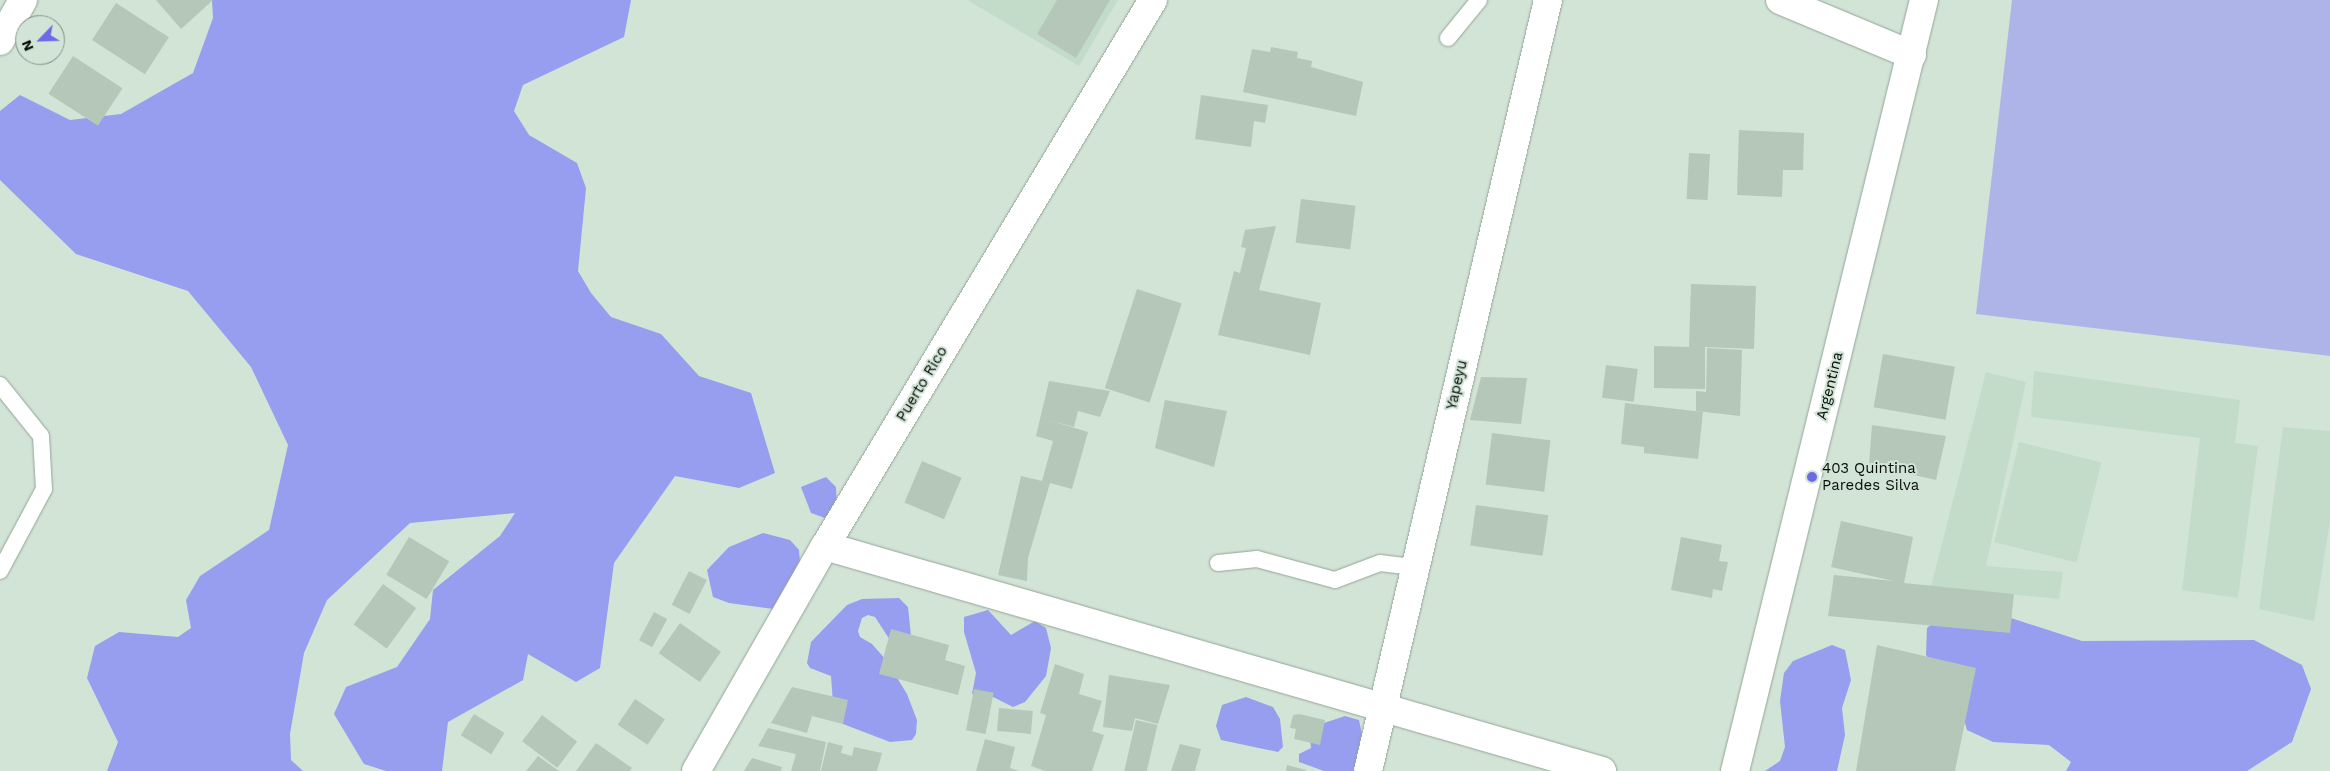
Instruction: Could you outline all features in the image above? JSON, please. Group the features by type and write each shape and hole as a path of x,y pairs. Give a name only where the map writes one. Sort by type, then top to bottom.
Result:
{"street":[{"path":"0,41 23,0"},
{"name":"Puerto Rico","path":"696,771 825,546 1153,0"},
{"name":"Yapeyu","path":"1368,771 1380,709 1548,0"},
{"path":"1780,0 1912,55"},
{"name":"Argentina","path":"1735,771 1924,0"},
{"path":"825,546 1380,709 1602,771"}],"lane":[{"path":"1448,38 1479,0"},
{"path":"0,384 41,436 44,489 0,571"},
{"path":"1218,563 1257,559 1335,580 1380,563 1414,567"}],"shaded area":[{"path":"212,0 631,0 624,37 523,85 514,111 529,135 577,163 586,188 578,271 591,293 611,317 661,334 699,376 751,393 775,473 739,488 675,476 614,563 600,668 576,682 528,654 523,680 448,722 442,771 386,771 364,764 334,714 346,687 397,667 430,619 433,590 500,536 515,513 410,523 327,600 304,653 290,734 291,760 303,771 107,771 118,742 87,678 95,646 119,632 178,637 191,628 186,600 200,576 269,530 288,445 251,367 188,291 76,254 0,180 0,111 20,95 70,120 121,114 193,73 213,18"},
{"path":"967,0 1118,0 1079,66"},
{"path":"2012,0 2330,0 2330,356 1976,314"},
{"path":"2034,371 2240,400 2235,443 2258,446 2238,598 2182,590 2200,438 2031,417"},
{"path":"1986,372 2026,382 1986,566 2063,572 2059,599 1931,586"},
{"path":"2283,427 2330,431 2330,521 2314,621 2259,609"},
{"path":"2019,442 2101,463 2077,563 1994,542"},
{"path":"826,477 836,487 837,513 825,518 811,513 801,487"},
{"path":"763,533 790,540 799,550 800,563 774,609 729,603 713,597 707,570 729,547"},
{"path":"899,598 908,607 911,636 890,640 875,617 868,615 862,618 858,631 860,637 872,644 886,660 907,694 917,720 916,734 912,740 890,742 843,724 833,703 831,676 810,668 807,663 811,642 847,605 862,599"},
{"path":"1977,607 2082,641 2254,640 2302,665 2311,689 2292,742 2247,771 2066,771 2071,762 2049,745 1993,742 1967,730 1959,702 1926,655 1927,628 1950,610"},
{"path":"988,610 1011,635 1035,621 1046,628 1051,648 1046,676 1025,702 1013,707 993,697 972,694 976,673 964,632 964,617"},
{"path":"1832,645 1845,650 1851,680 1842,708 1845,735 1837,771 1765,771 1780,761 1785,747 1780,701 1784,673 1793,661"},
{"path":"1246,697 1273,707 1280,719 1283,747 1278,752 1221,740 1216,726 1222,705"},
{"path":"1345,716 1359,720 1362,734 1355,771 1324,771 1299,762 1299,754 1311,748 1310,736 1318,725"}],"building":[{"path":"156,0 213,0 181,29"},
{"path":"1057,0 1110,0 1076,58 1037,34"},
{"path":"116,3 169,37 145,74 92,40"},
{"path":"1271,47 1298,52 1297,58 1312,61 1311,67 1363,82 1356,116 1243,92 1252,49 1270,52"},
{"path":"73,56 122,88 98,126 48,94"},
{"path":"1201,95 1268,105 1265,123 1254,121 1251,147 1195,139"},
{"path":"1739,130 1804,133 1803,170 1783,170 1782,197 1737,195"},
{"path":"1689,153 1710,154 1708,200 1687,199"},
{"path":"1301,199 1356,206 1350,249 1296,243"},
{"path":"1276,226 1259,290 1321,303 1310,355 1218,335 1234,271 1240,273 1246,248 1241,247 1245,230"},
{"path":"1691,284 1756,286 1754,349 1705,347 1705,389 1654,388 1654,346 1689,347"},
{"path":"1137,289 1182,304 1150,402 1105,388"},
{"path":"1707,348 1742,350 1740,416 1696,411 1696,391 1706,392"},
{"path":"1883,354 1955,367 1946,420 1874,407"},
{"path":"1606,365 1638,369 1634,402 1602,398"},
{"path":"1481,377 1527,378 1521,424 1470,420"},
{"path":"1049,381 1110,391 1100,417 1078,411 1074,427 1048,420 1088,432 1072,489 1050,483 1028,558 1027,581 998,575 1021,476 1042,481 1053,441 1036,436"},
{"path":"1165,400 1227,411 1214,467 1155,448"},
{"path":"1625,403 1703,412 1698,459 1644,453 1644,447 1621,444"},
{"path":"1872,425 1946,436 1936,480 1869,465"},
{"path":"1492,433 1551,440 1544,492 1486,485"},
{"path":"922,461 962,478 944,519 904,502"},
{"path":"1476,505 1548,515 1543,556 1470,546"},
{"path":"1841,521 1913,537 1904,583 2014,594 2010,633 1828,616 1834,575 1894,581 1831,567"},
{"path":"409,537 449,561 427,599 386,575"},
{"path":"1681,537 1722,545 1719,561 1728,562 1722,591 1713,589 1712,598 1671,590"},
{"path":"689,571 707,580 690,614 672,605"},
{"path":"383,584 416,608 387,649 354,624"},
{"path":"654,612 667,619 652,647 639,640"},
{"path":"680,623 721,652 700,682 659,653"},
{"path":"891,629 949,645 945,660 965,666 958,695 879,674"},
{"path":"1877,645 1976,668 1955,771 1856,771"},
{"path":"1055,664 1084,674 1079,694 1102,701 1092,731 1104,735 1092,771 1045,771 1031,766 1046,715 1040,713"},
{"path":"1109,675 1170,685 1158,724 1135,718 1132,731 1103,727"},
{"path":"792,687 848,700 843,724 812,716 807,733 771,723"},
{"path":"974,689 994,693 986,734 966,730"},
{"path":"635,699 665,719 648,745 618,725"},
{"path":"999,708 1033,711 1031,734 997,731"},
{"path":"474,714 505,733 491,754 461,735"},
{"path":"1299,714 1325,720 1320,745 1294,739 1296,729 1290,728 1293,715"},
{"path":"542,715 577,741 557,768 522,741"},
{"path":"1136,720 1157,725 1147,771 1124,771"},
{"path":"768,728 826,742 820,771 791,771 796,754 758,746"},
{"path":"985,739 1015,747 1010,768 1019,771 976,771"},
{"path":"828,742 843,746 841,753 852,756 854,747 882,753 877,771 821,771"},
{"path":"596,743 632,768 630,771 576,771"},
{"path":"1180,744 1201,749 1195,771 1171,771"},
{"path":"538,756 559,771 526,771"},
{"path":"752,758 782,767 781,771 744,771"},
{"path":"1287,765 1306,770 1306,771 1286,771"}],"place":[{"name":"403 Quintina Paredes Silva","path":"1812,477"}]}
